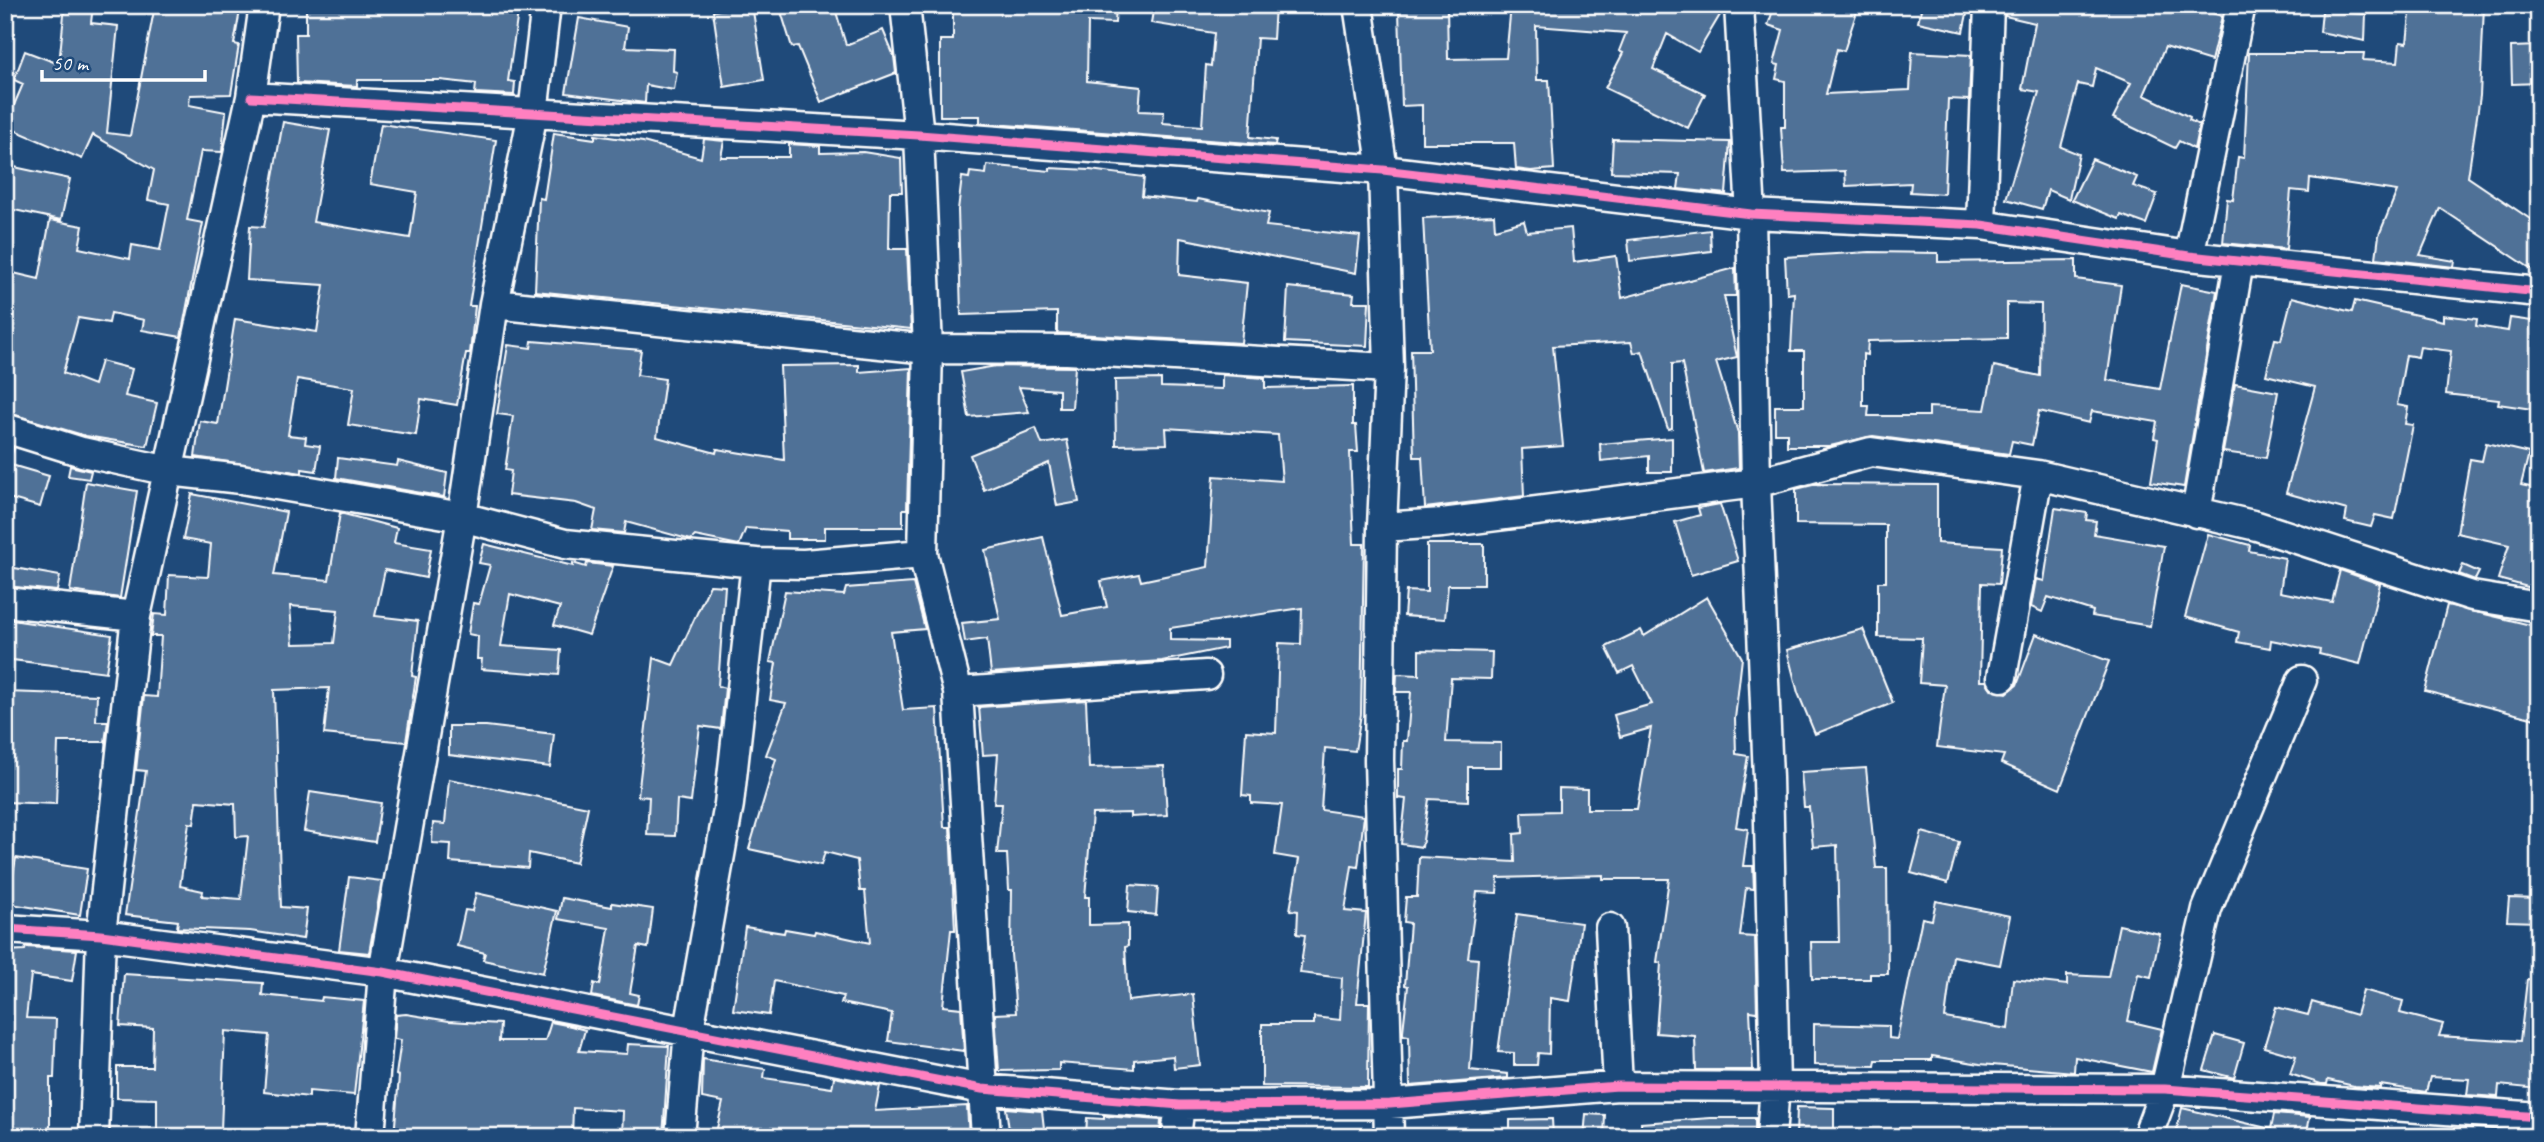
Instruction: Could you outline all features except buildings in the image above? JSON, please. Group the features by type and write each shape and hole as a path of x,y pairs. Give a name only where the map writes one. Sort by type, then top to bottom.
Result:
{"street":[{"path":"94,1137 101,935 136,616 251,97 264,5"},
{"path":"370,1137 383,972 462,517 494,304 533,113 546,5"},
{"path":"905,5 919,135 928,349 923,554 958,692 986,1137"},
{"path":"1358,5 1383,170 1389,368 1382,527 1379,760 1389,1137"},
{"path":"1739,5 1751,214 1756,483 1768,778 1775,1086 1771,1137"},
{"path":"1981,225 1989,5"},
{"path":"2189,256 2241,5"},
{"path":"251,97 919,135 1383,170 1751,214 1981,225 2189,256 2539,292"},
{"path":"2196,513 2239,262"},
{"path":"494,304 928,349 1067,350 1389,368"},
{"path":"5,428 82,452 169,471 241,479 462,517 565,544 756,563 804,564 923,554"},
{"path":"1382,527 1442,523 1756,483 1871,452 2038,475 2258,526 2472,596 2539,607"},
{"path":"2002,677 2038,475"},
{"path":"680,1137 689,1030 730,804 756,563"},
{"path":"5,602 136,616"},
{"path":"958,692 1206,675"},
{"path":"2147,1137 2165,1089 2207,909 2302,680"},
{"path":"1610,928 1618,1086"},
{"path":"5,929 101,935 383,972 982,1089 1180,1105 1390,1104 1618,1086 2165,1089 2539,1117"},
{"path":"1177,1137 1180,1105"}],"cycle path":[{"path":"251,97 919,135 1383,170 1751,214 1981,225 2189,256 2539,292"},
{"path":"5,929 101,935 383,972 982,1089 1180,1105 1390,1104 1618,1086 2165,1089 2539,1117"}]}
